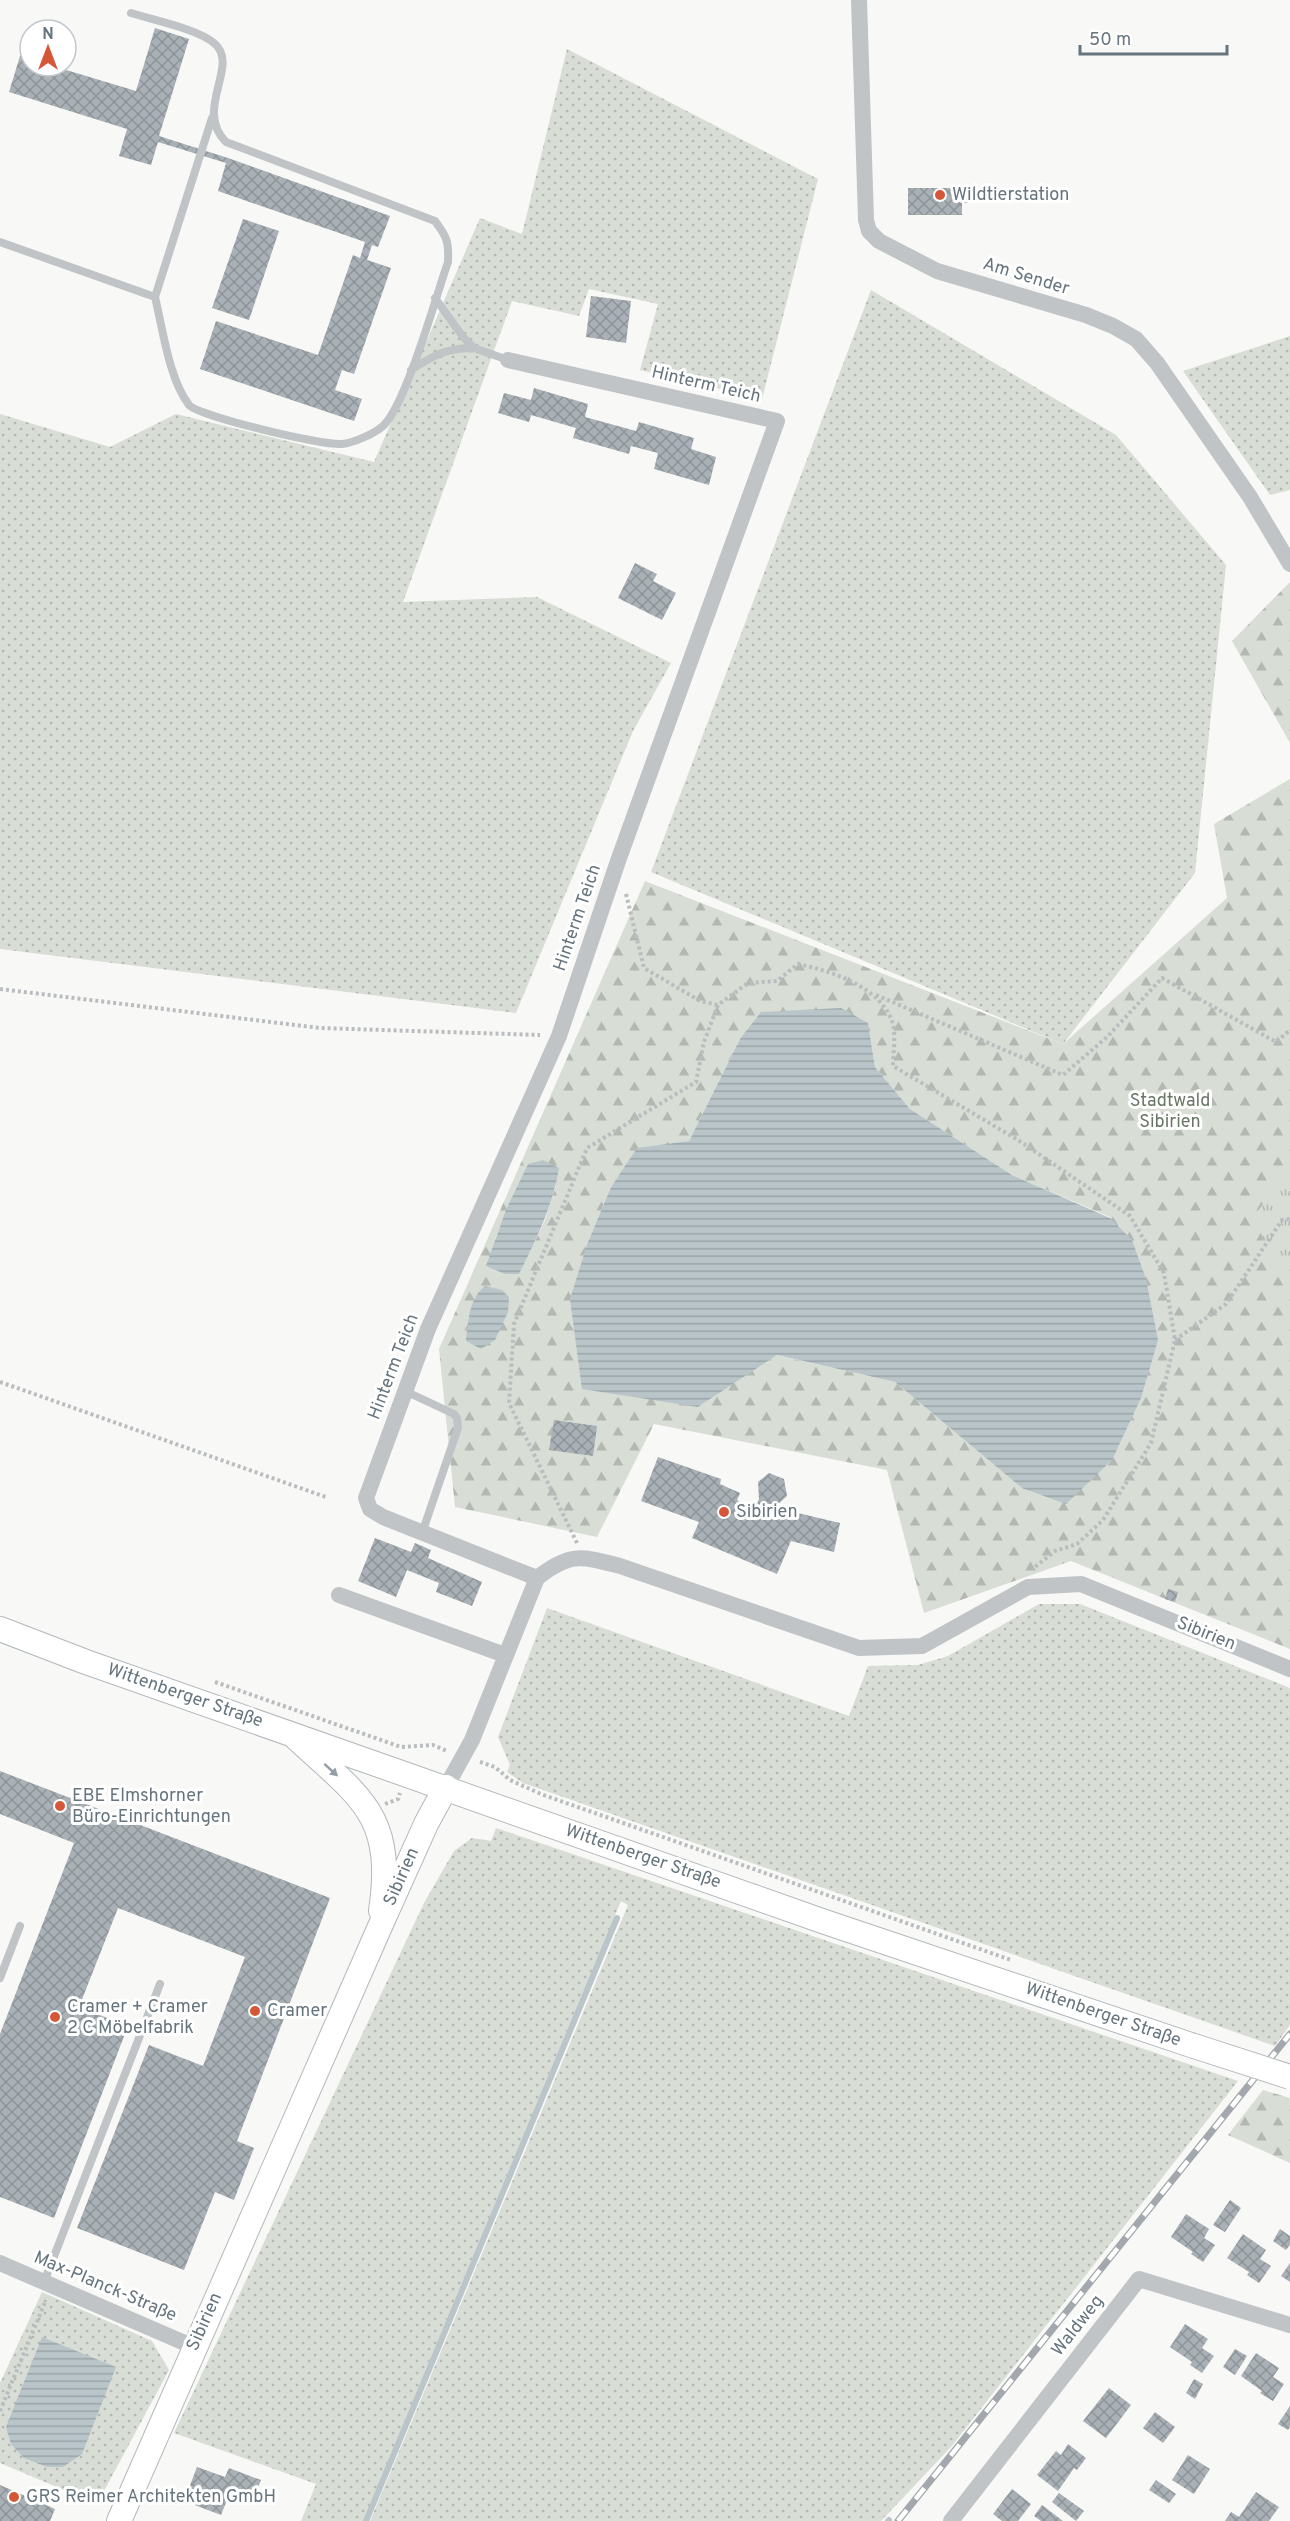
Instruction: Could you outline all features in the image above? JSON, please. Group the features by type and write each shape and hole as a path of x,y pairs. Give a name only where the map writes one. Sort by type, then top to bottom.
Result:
{"main road":[{"name":"Wittenberger Straße","path":"0,1629 86,1662 825,1922 1290,2077"},
{"path":"289,1732 353,1791 366,1806 376,1824 383,1852 384,1891 378,1931"},
{"name":"Sibirien","path":"118,2521 378,1931 426,1824 446,1787"}],"street":[{"name":"Am Sender","path":"859,0 866,220 869,231 891,248 937,271 1086,315 1136,339 1157,363 1250,497 1290,564"},
{"name":"Hinterm Teich","path":"508,360 777,421 618,861 559,1036 428,1329 366,1498 370,1509 383,1517 537,1578"},
{"name":"Sibirien","path":"446,1787 472,1740 537,1578 556,1563 584,1557 631,1570 859,1648 922,1646 1028,1587 1081,1584 1290,1669"},
{"path":"339,1595 505,1655"},
{"name":"Max-Planck-Straße","path":"0,2263 194,2348"},
{"name":"Waldweg","path":"951,2521 1139,2279 1290,2325"}],"lane":[{"path":"131,13 206,37 217,45 222,56 222,73 213,117 155,297 178,389 191,408 290,438 342,444 361,438 383,426 399,403 448,262 449,244 435,221 226,142 217,133 213,117"},
{"path":"0,242 155,297"},
{"path":"435,298 474,348"},
{"path":"411,370 436,354 454,348 474,348 508,360"},
{"path":"405,1391 454,1414 457,1418 458,1428 422,1533"},
{"path":"0,1978 20,1926"},
{"path":"48,2284 160,1984"}],"path":[{"path":"626,893 644,968 700,1001 718,1005"},
{"path":"584,1557 509,1403 514,1324 587,1148 696,1082 704,1042 718,1005 748,983 777,981 798,964 827,971 875,995 1063,1075 1107,1037 1162,978 1276,1042 1290,1030"},
{"path":"0,989 320,1028 559,1036"},
{"path":"875,995 893,1024 893,1066 1018,1140 1130,1216 1164,1273 1175,1340 1151,1443 1103,1520 1077,1544 1055,1551 1035,1567 1028,1587"},
{"path":"1175,1340 1226,1304 1282,1220 1290,1219"},
{"path":"0,1382 326,1497"},
{"path":"211,1681 400,1747 433,1745 495,1767 510,1780 541,1794 1013,1960"},
{"path":"377,1808 398,1799 401,1792"},
{"path":"0,2411 48,2284"}],"green space":[{"path":"567,49 818,179 762,399 640,370 658,304 589,289 579,316 512,301 403,602 537,597 671,663 633,731 516,1013 0,949 0,414 110,447 176,414 374,462 480,218 522,234"},
{"path":"871,290 1116,435 1226,565 1195,873 1063,1044 651,872"},
{"path":"1290,336 1290,490 1270,495 1183,371"},
{"path":"1290,582 1290,743 1232,641"},
{"name":"Stadtwald Sibirien","path":"1290,779 1290,1649 1071,1561 924,1613 887,1470 654,1424 597,1537 455,1507 439,1349 645,881 1063,1044 1227,898 1214,824","holes":["868,1023 875,1067 910,1109 1012,1175 1110,1217 1022,1488 895,1382 776,1355 698,1407 588,1242 611,1187 637,1149 689,1141 740,1039","528,1164 556,1185 545,1220 530,1252 495,1239"]},
{"path":"1290,1178 1290,1263 1269,1257 1255,1215 1281,1179"},
{"path":"1039,1604 1080,1604 1290,1688 1290,2025 1275,2046 523,1783 507,1772 510,1765 498,1737 547,1608 849,1716 868,1666 918,1665 948,1656"},
{"path":"496,1828 1238,2081 951,2447 881,2521 370,2521 628,1905 621,1901 363,2521 301,2521 316,2484 174,2433 424,1903 454,1851 472,1838 491,1841"},
{"path":"1263,2090 1290,2098 1290,2163 1228,2135"},
{"path":"42,2292 152,2341 169,2370 97,2504 0,2463 0,2383"}],"shaded area":[{"path":"841,1008 868,1023 875,1067 910,1109 1012,1175 1110,1218 1132,1240 1146,1279 1158,1340 1141,1398 1112,1460 1066,1504 1022,1488 895,1382 777,1355 698,1407 582,1389 570,1299 588,1242 611,1187 637,1148 689,1141 740,1039 761,1012"},
{"path":"543,1160 559,1168 553,1196 519,1274 505,1274 486,1266 506,1210 528,1164"},
{"path":"485,1286 502,1290 509,1297 508,1312 495,1340 481,1349 466,1341 472,1304"},
{"path":"42,2337 116,2367 82,2454 63,2467 47,2467 24,2458 11,2444 6,2427"}],"building":[{"path":"155,28 189,39 159,136 390,216 378,247 372,245 367,260 391,268 354,374 342,370 335,390 362,399 354,421 200,369 216,321 318,355 353,255 360,258 365,242 218,191 226,163 158,142 151,165 119,156 127,129 9,92 18,63 18,78 78,78 78,74 136,91"},
{"name":"Wildtierstation","path":"908,188 971,188 971,203 962,203 962,215 908,215"},
{"path":"243,219 279,231 249,320 212,308"},
{"path":"591,296 631,301 626,343 586,337"},
{"path":"534,388 588,404 585,417 636,431 639,422 694,438 691,449 716,457 709,485 654,469 658,453 631,446 629,454 573,438 576,428 531,415 529,422 498,413 504,393 531,400"},
{"path":"635,563 657,574 653,581 676,593 662,620 618,598"},
{"path":"554,1420 597,1426 593,1456 549,1450"},
{"name":"Sibirien","path":"658,1457 721,1479 720,1484 740,1493 737,1500 755,1509 759,1499 758,1482 769,1473 784,1479 787,1496 776,1506 772,1516 779,1519 781,1509 840,1523 834,1552 791,1541 777,1574 692,1538 699,1522 641,1501"},
{"path":"375,1538 411,1552 415,1543 431,1550 428,1558 482,1582 472,1606 436,1592 439,1583 407,1570 396,1597 358,1581"},
{"path":"1168,1589 1178,1592 1175,1602 1165,1599"},
{"path":"0,1771 330,1898 237,2141 254,2148 234,2200 215,2192 184,2270 77,2228 149,2045 203,2066 245,1957 118,1908 79,2007 128,2026 54,2218 0,2197 0,2034 74,1843 0,1814"},
{"path":"1230,2200 1241,2208 1225,2232 1213,2225"},
{"path":"1186,2214 1209,2229 1204,2238 1215,2245 1203,2262 1171,2237"},
{"path":"1280,2229 1290,2236 1290,2245 1286,2250 1273,2241"},
{"path":"1243,2234 1266,2250 1260,2259 1271,2266 1259,2283 1247,2275 1249,2272 1227,2258"},
{"path":"1290,2263 1290,2282 1281,2276"},
{"path":"1185,2324 1208,2339 1202,2348 1214,2356 1202,2373 1190,2365 1192,2362 1170,2347"},
{"path":"1235,2349 1247,2356 1235,2375 1223,2367"},
{"path":"1256,2353 1279,2368 1273,2377 1284,2384 1273,2401 1241,2376"},
{"path":"1194,2379 1203,2384 1195,2399 1186,2393"},
{"path":"1109,2388 1131,2405 1106,2438 1083,2421"},
{"path":"1290,2406 1290,2427 1288,2430 1278,2424"},
{"path":"1155,2412 1175,2427 1163,2443 1143,2428"},
{"path":"1068,2444 1086,2458 1077,2470 1074,2468 1058,2491 1037,2475 1056,2451 1061,2455"},
{"path":"1188,2455 1210,2469 1194,2494 1172,2480"},
{"path":"197,2467 225,2477 229,2468 261,2480 252,2503 229,2495 221,2515 184,2501"},
{"path":"1156,2480 1176,2494 1169,2503 1149,2490"},
{"name":"GRS Reimer Architekten GmbH","path":"0,2485 55,2509 50,2521 0,2521"},
{"path":"1012,2489 1031,2504 1018,2521 1002,2521 993,2514"},
{"path":"1256,2492 1279,2507 1269,2521 1225,2521 1231,2512 1239,2517"},
{"path":"1059,2493 1084,2511 1076,2521 1052,2502"},
{"path":"1042,2505 1063,2521 1041,2521 1034,2516"}],"waterway":[{"path":"366,2521 617,1918"}],"railway":[{"path":"898,2521 1290,2034"}],"place":[{"name":"Wildtierstation","path":"940,195"},
{"name":"Sibirien","path":"724,1512"},
{"name":"EBE Elmshorner Büro-Einrichtungen","path":"60,1806"},
{"name":"Cramer","path":"255,2011"},
{"name":"Cramer + Cramer 2 C Möbelfabrik","path":"55,2017"},
{"name":"GRS Reimer Architekten GmbH","path":"14,2497"}]}
